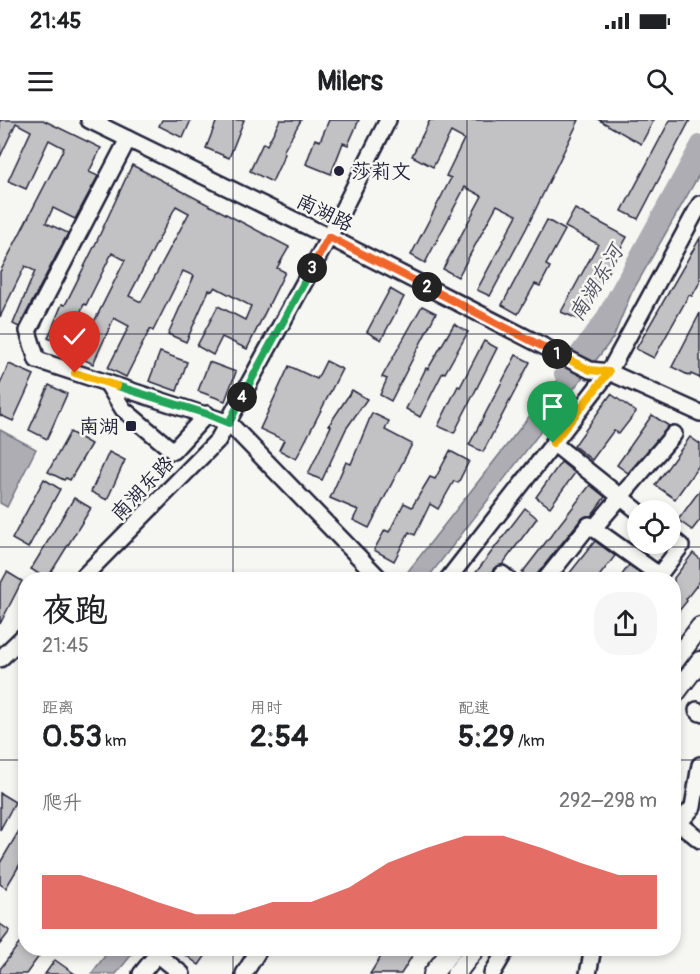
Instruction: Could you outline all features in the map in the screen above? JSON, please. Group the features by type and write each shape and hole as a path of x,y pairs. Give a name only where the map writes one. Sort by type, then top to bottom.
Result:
{"main road":[{"path":"681,653 700,627"},
{"path":"681,686 700,661"},
{"path":"433,974 447,956"},
{"path":"456,974 471,956"}],"street":[{"name":"南湖路","path":"89,120 329,237 590,370 609,372"},
{"path":"329,237 388,120"},
{"path":"128,139 28,331 37,360 229,423 373,572"},
{"path":"453,572 609,372 700,204"},
{"name":"南湖东路","path":"88,572 218,440 329,237"},
{"path":"609,372 700,413"},
{"path":"107,383 123,409 173,451 207,414"},
{"path":"594,528 674,434"},
{"path":"553,443 627,502"},
{"path":"552,572 589,525 651,572"},
{"path":"661,572 675,554"},
{"path":"0,659 18,642"},
{"path":"681,818 693,807 700,765"},
{"path":"681,827 700,840"},
{"path":"141,974 155,956"},
{"path":"164,956 182,974"},
{"path":"243,974 255,956"},
{"path":"492,974 502,956"},
{"path":"588,974 591,956"}],"shaded area":[{"path":"700,147 700,173 631,294 613,338 432,572 407,572 614,308"},
{"path":"0,430 36,449 7,507 0,503"},
{"path":"105,956 131,956 116,974 91,974"}],"building":[{"path":"0,120 43,120 101,148 89,172 98,176 75,219 53,208 46,223 68,233 19,327 13,324 35,271 25,266 0,317 0,272 64,148 49,140 26,189 8,181 31,131 16,123 0,157"},
{"path":"162,120 191,120 183,138 159,126"},
{"path":"217,120 244,120 229,158 206,148"},
{"path":"280,120 301,120 283,152 285,154 272,182 250,171 263,143 267,145"},
{"path":"329,120 359,120 348,145 343,143 331,174 306,164 315,139 320,141"},
{"path":"430,120 579,120 526,229 490,296 477,290 517,215 497,205 458,277 443,269 482,196 465,187 425,263 411,255 451,178 446,176 464,139 451,132 433,167 412,156"},
{"path":"599,120 654,120 641,144"},
{"path":"670,120 690,120 638,219 622,211"},
{"path":"132,165 289,247 277,268 285,272 247,349 222,337 213,355 197,346 218,306 245,320 251,306 215,287 212,291 209,290 186,342 168,334 194,276 183,271 153,331 150,329 126,377 108,368 129,326 114,318 93,364 77,356 125,260 112,253 86,305 84,304 66,346 48,338 62,304 65,305","holes":["176,206 189,213 141,302 129,296"]},
{"path":"575,209 627,237 581,320 561,312 598,244 565,227"},
{"path":"547,220 565,230 546,265 550,267 540,286 535,284 518,314 502,305"},
{"path":"700,238 700,282 692,296 689,295 654,358 636,349"},
{"path":"390,289 404,297 381,340 367,332"},
{"path":"422,306 436,313 391,401 380,395 387,379 382,377"},
{"path":"700,313 700,378 672,367"},
{"path":"454,324 468,332 445,373 443,372 420,417 406,409 426,368 428,369"},
{"path":"484,341 497,348 454,433 438,426"},
{"path":"160,352 187,362 177,391 149,381"},
{"path":"516,355 530,362 483,452 469,445"},
{"path":"326,361 342,369 296,459 279,450 284,440 260,429 289,366 317,379"},
{"path":"209,362 236,372 225,401 198,391"},
{"path":"9,364 34,375 13,421 0,415 0,384"},
{"path":"49,385 67,394 47,439 29,430"},
{"path":"352,390 367,399 346,429 322,480 308,474 331,426 329,425"},
{"path":"611,394 636,412 619,434 614,430 592,460 574,446"},
{"path":"372,413 389,421 385,430 412,444 369,528 353,520 358,510 330,498 346,462 351,464"},
{"path":"652,415 669,426 628,473 617,465"},
{"path":"70,432 91,444 70,480 66,478 64,480 48,472"},
{"path":"690,437 700,444 700,464 675,499 655,485"},
{"path":"450,451 469,461 458,483 454,481 438,509 430,504 415,535 409,532 394,561 374,550 385,530 389,532 404,503 412,507 430,477 435,479"},
{"path":"109,452 125,460 107,500 91,492"},
{"path":"561,462 575,473 550,507 536,497"},
{"path":"44,479 60,489 28,548 12,539"},
{"path":"590,485 605,497 591,516 581,519 539,572 523,572"},
{"path":"700,490 700,520 692,530 681,522 681,516"},
{"path":"74,498 91,508 51,572 36,572 31,569"},
{"path":"525,508 537,518 502,565 494,568 492,572 476,572"},
{"path":"595,541 615,556 602,572 571,572"},
{"path":"693,553 700,559 700,581 681,608 681,572 679,572"},
{"path":"629,565 639,572 624,572"},
{"path":"7,572 18,579 18,589 0,624 0,585"},
{"path":"0,793 15,802 0,830"},
{"path":"18,833 18,868 6,888 0,884 0,863"},
{"path":"0,924 10,931 0,944"},
{"path":"18,945 18,956 39,956 26,974 0,974 0,969"},
{"path":"187,956 205,956 199,965"},
{"path":"381,956 412,956 401,974 370,974"},
{"path":"55,960 75,974 45,974"}],"waterway":[{"name":"南湖东河","path":"563,374 603,321 700,144"}],"place":[{"name":"莎莉文","path":"339,171"},
{"name":"南湖","path":"131,426"}],"route":[{"path":"75,373 229,423 329,237 590,370 609,372 553,443"}]}
